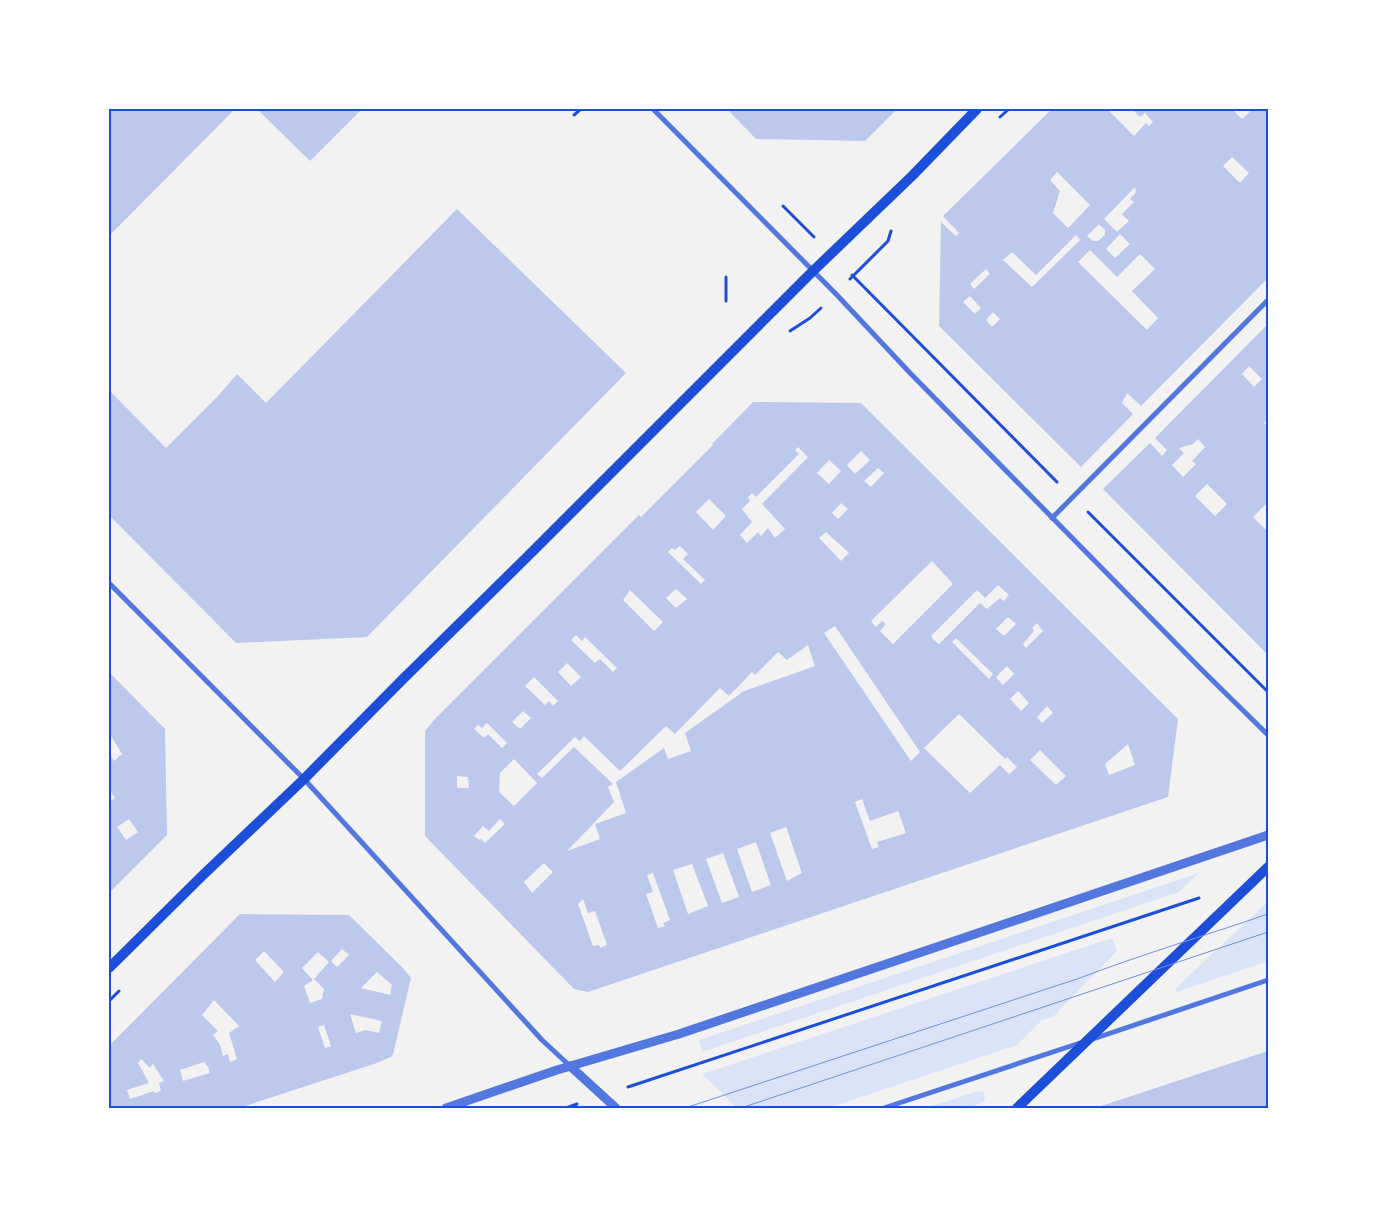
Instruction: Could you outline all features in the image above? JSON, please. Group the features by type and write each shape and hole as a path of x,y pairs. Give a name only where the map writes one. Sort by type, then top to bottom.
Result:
{"main road":[{"path":"109,968 304,779 402,678 526,558 813,271 912,176 977,109"},
{"path":"1016,1108 1268,868"}],"street":[{"path":"653,109 813,271 910,374 1268,735"},
{"path":"1052,518 1268,300"},
{"path":"109,582 304,779 542,1040 616,1108"},
{"path":"446,1108 570,1066 679,1034 1268,836"},
{"path":"884,1108 1268,980"}],"path":[{"path":"574,115 581,109"},
{"path":"726,277 726,302"},
{"path":"866,289 1059,484"},
{"path":"1088,513 1268,692"},
{"path":"566,1108 1198,899"}],"shaded area":[{"path":"1199,873 1179,892 702,1052 699,1040"},
{"path":"1268,904 1268,961 1177,992 1175,989 1264,905"},
{"path":"1112,938 1117,951 1053,1017 1042,1020 1017,1045 828,1108 737,1108 702,1074"},
{"path":"978,1091 984,1092 985,1100 978,1104 964,1108 926,1108"}],"building":[{"path":"109,109 235,109 109,236"},
{"path":"257,109 362,109 310,161"},
{"path":"727,109 897,109 865,141 756,139"},
{"path":"1052,109 1111,109 1109,111 1134,136 1146,123 1149,126 1153,122 1145,113 1140,117 1132,109 1232,109 1242,119 1253,109 1268,109 1268,278 1141,406 1127,393 1122,403 1133,414 1081,467 939,326 941,222 956,236 959,233 943,216","holes":["1232,157 1249,173 1240,183 1223,166","1057,172 1090,205 1068,228 1053,213 1060,191 1050,180","1135,187 1136,192 1130,199 1134,202 1122,214 1129,221 1117,232 1104,219","1099,224 1105,230 1105,235 1098,241 1093,241 1087,236","1120,234 1130,244 1115,258 1106,249","1076,235 1080,240 1032,287 1003,260 1012,252 1036,275","1090,250 1117,277 1140,254 1155,269 1132,291 1158,318 1147,330 1078,262","986,269 990,274 974,289 970,284","970,296 981,308 975,314 963,302","993,312 1000,319 992,327 986,320"]},
{"path":"457,209 626,373 367,637 236,643 109,515 109,390 166,448 218,396 237,374 266,403"},
{"path":"1268,324 1268,418 1264,423 1268,427 1268,463 1266,465 1268,467 1268,502 1253,517 1268,532 1268,655 1103,489 1150,443 1162,456 1167,450 1155,438","holes":["1249,366 1262,379 1254,387 1242,374","1198,439 1205,447 1192,461 1196,464 1183,477 1172,465 1184,453 1179,448 1193,444","1207,484 1227,504 1215,516 1195,496"]},
{"path":"753,402 861,403 1178,719 1168,797 588,992 574,989 425,836 425,731","holes":["798,447 808,457 762,504 785,529 775,538 768,528 761,536 758,532 747,543 740,535 752,522 742,509 750,501 748,497 752,493 756,497 799,454 795,450","861,451 870,460 855,474 847,465","829,460 841,471 829,484 817,473","878,468 884,473 871,487 864,481","709,499 726,516 713,530 696,512","841,503 848,509 838,519 832,513","826,532 849,553 841,561 819,538","680,546 688,554 683,559 705,580 701,584 668,552 672,548 675,550","932,561 953,584 893,644 880,631 886,624 882,621 876,627 871,621","998,585 1009,595 1004,601 1000,598 987,609 980,603 939,644 931,636 977,590 985,598","676,589 687,599 676,608 666,598","630,590 663,622 654,631 623,600","1008,617 1016,624 1004,636 996,629","1037,623 1043,631 1026,648 1023,644 1034,631 1032,628","835,626 920,752 911,761 824,633","576,635 582,641 585,637 617,668 613,672 600,659 595,663 571,640","956,638 993,674 989,679 952,642","808,645 815,666 744,691 685,733 691,751 668,759 664,748 616,782 626,813 595,824 600,839 567,851 614,802 608,787 613,784 574,747 542,778 537,774 575,737 580,741 584,736 620,771 666,726 675,734 720,688 729,696 752,672 755,675 778,652 787,660","567,663 581,677 571,686 558,672","1007,666 1014,674 1003,685 996,677","534,677 558,701 553,706 549,701 545,705 525,686","1018,691 1029,703 1021,711 1010,699","1047,706 1053,713 1042,723 1037,717","523,711 531,718 520,729 512,722","959,714 1005,759 1007,757 1017,767 1009,774 1000,765 970,793 924,748","487,723 507,743 502,748 488,734 484,738 474,729 478,725 482,728","1128,744 1135,765 1109,775 1105,764","1040,750 1066,776 1056,785 1030,760","514,759 537,783 514,806 499,792 500,773","457,776 468,777 469,788 457,788","862,799 870,821 898,811 906,833 877,842 879,847 872,849 855,802","500,819 505,824 485,843 481,839 479,840 474,836 483,826 489,831","786,827 802,873 787,881 770,833","756,842 771,885 752,892 737,849","723,853 739,897 722,903 706,859","544,863 553,872 532,893 524,882","692,864 708,906 688,914 673,870","653,873 670,920 663,923 665,926 658,928 646,894 653,892 647,875","583,899 588,913 595,911 607,945 600,948 599,945 593,946 578,904"]},
{"path":"109,672 165,729 167,835 109,893 109,802 115,798 109,789 109,753 114,761 122,754 111,736 109,738","holes":["129,819 138,832 126,840 117,827"]},
{"path":"240,914 349,915 411,978 391,1057 239,1108 109,1108 109,1046","holes":["342,949 349,955 337,967 331,961","264,951 284,972 275,982 255,960","318,952 329,962 314,979 324,989 322,999 310,1003 304,986 313,980 302,968","377,972 392,985 390,995 361,988","214,1000 239,1026 229,1033 237,1059 230,1062 228,1054 223,1056 220,1045 213,1035 218,1031 202,1015","350,1014 382,1021 379,1033 366,1030 356,1033","324,1025 331,1046 325,1048 318,1027","141,1059 150,1068 153,1064 164,1081 159,1083 161,1091 155,1093 154,1091 130,1099 127,1090 149,1083 138,1063","204,1062 210,1073 183,1081 180,1070"]},
{"path":"1268,1051 1268,1108 1095,1108 1101,1106"}],"tram line":[{"path":"685,1108 1268,914"},
{"path":"741,1108 1268,932"}]}
